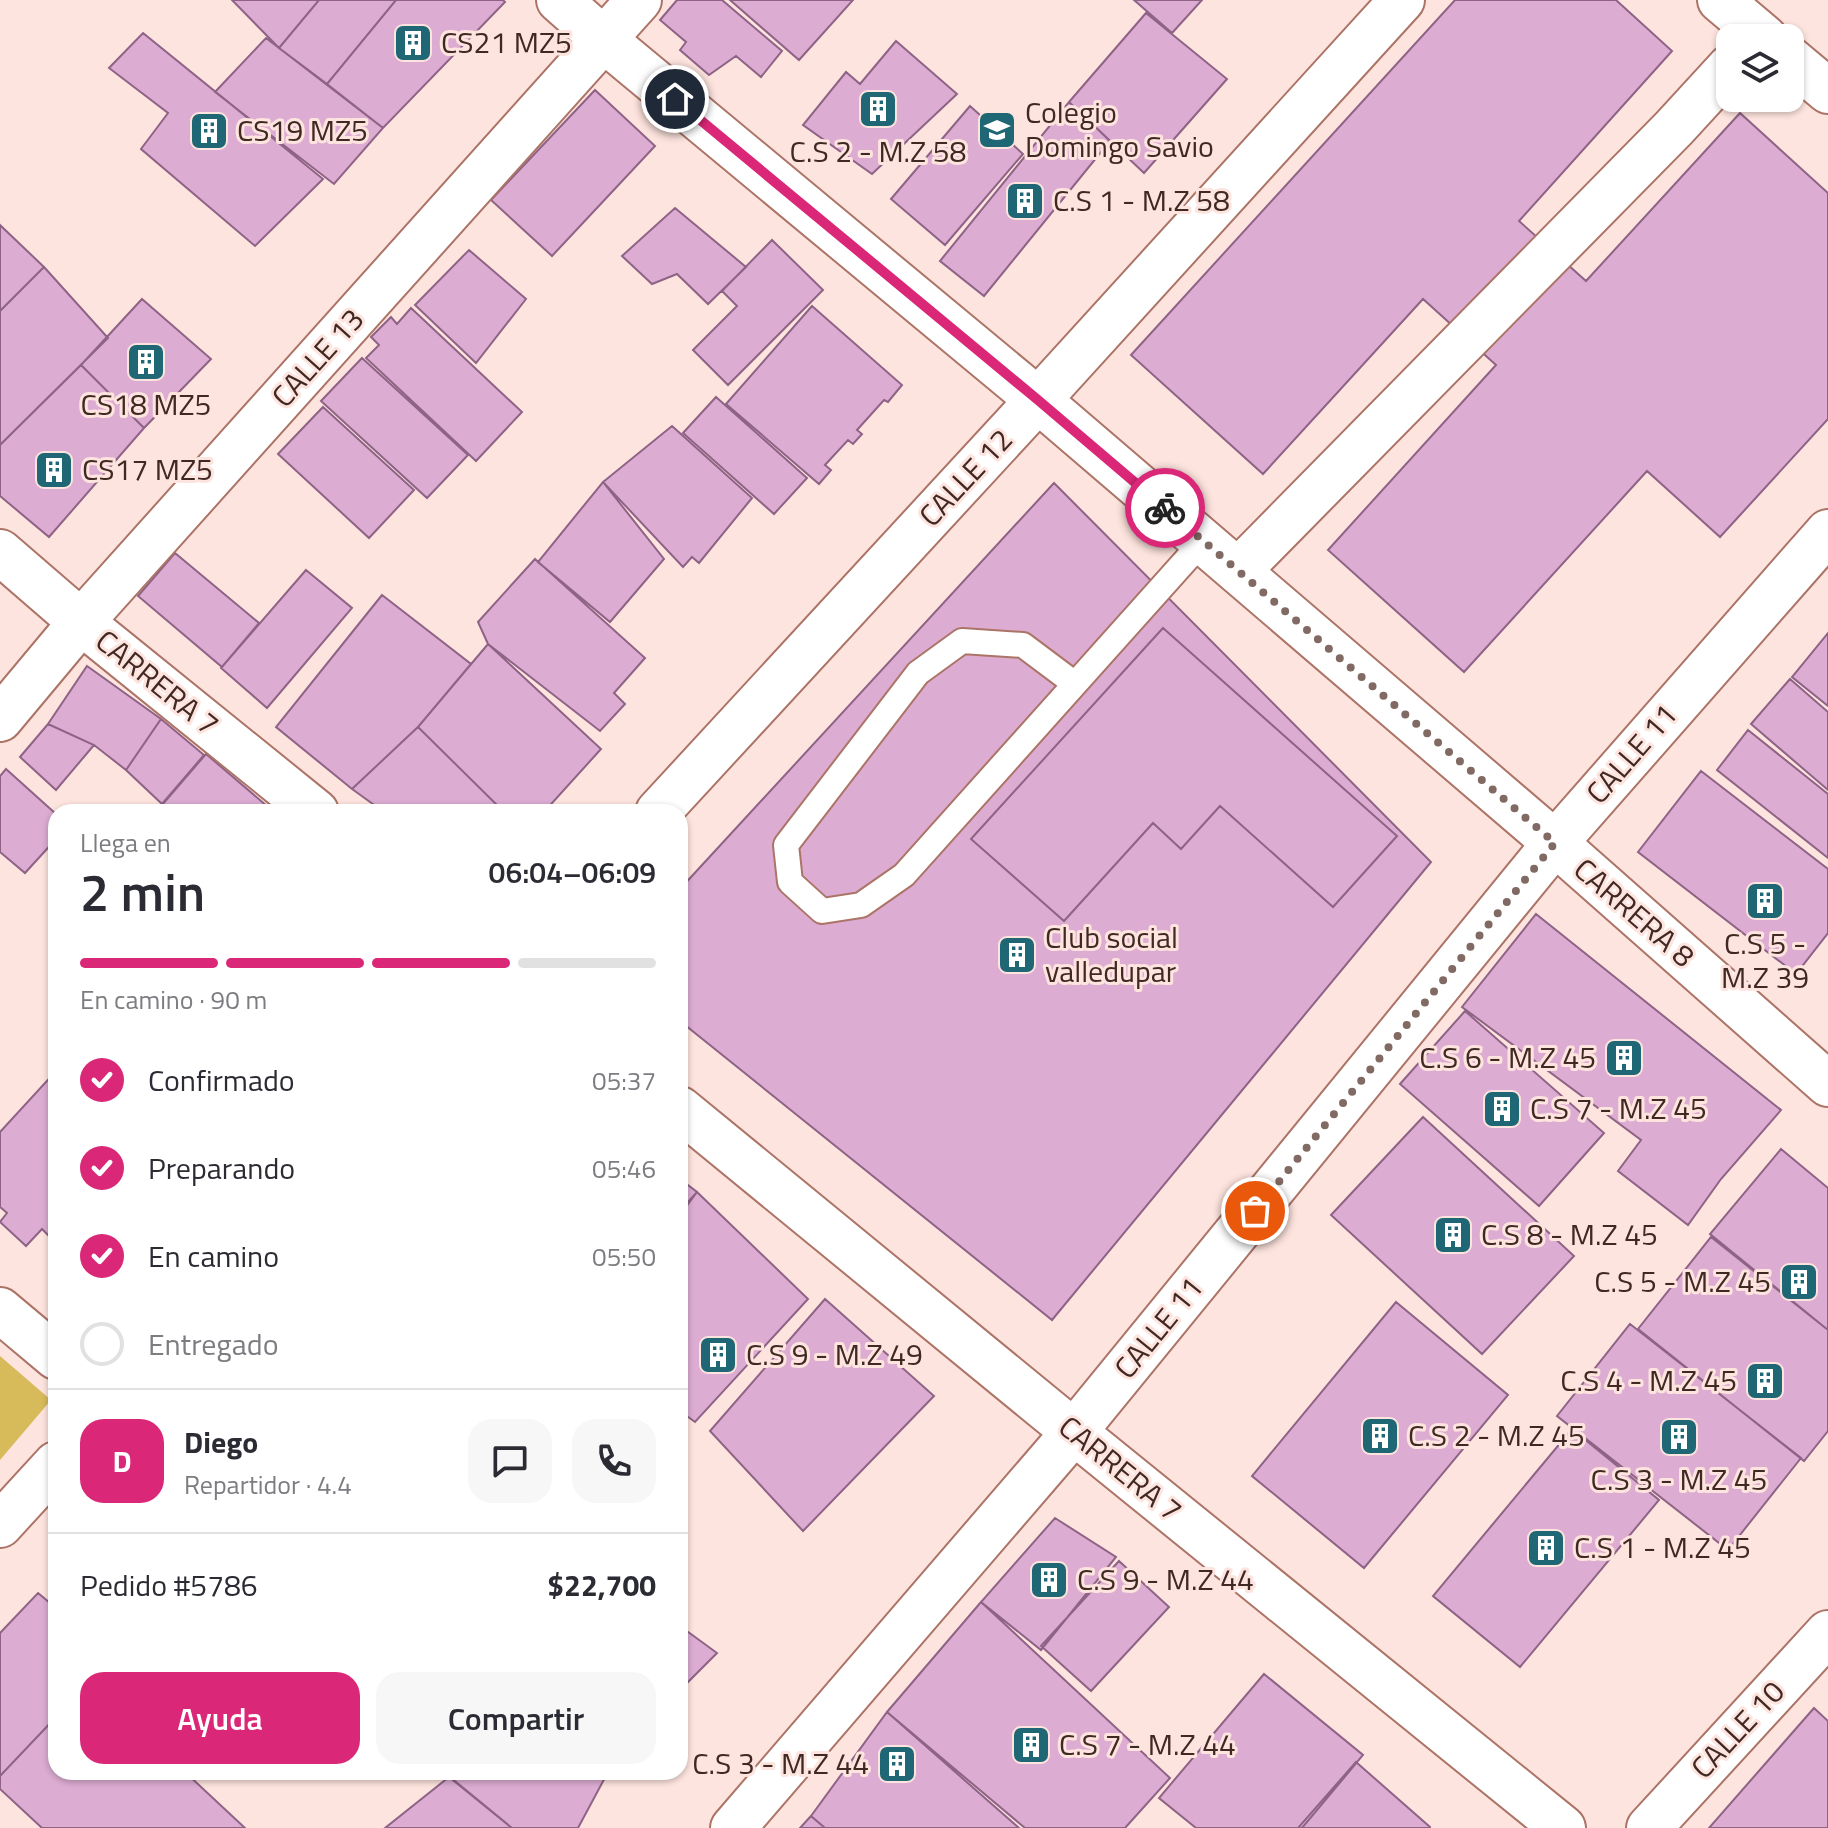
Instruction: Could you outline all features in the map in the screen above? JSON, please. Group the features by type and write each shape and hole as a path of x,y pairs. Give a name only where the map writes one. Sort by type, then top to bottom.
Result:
{"street":[{"name":"CARRERA 8","path":"559,0 1038,400 1555,843 1828,1084"},
{"name":"CALLE 13","path":"0,719 81,622 639,0"},
{"name":"CALLE 12","path":"665,804 1402,0"},
{"path":"1720,0 1747,24"},
{"path":"1804,71 1828,91"},
{"path":"1238,571 1716,82"},
{"name":"CALLE 11","path":"733,1828 1074,1432 1555,843 1828,532"},
{"name":"CARRERA 7","path":"0,552 81,622 306,804"},
{"name":"CARRERA 7","path":"688,1116 1563,1828"},
{"path":"0,1310 48,1350"},
{"path":"0,1525 48,1473"},
{"name":"CALLE 10","path":"1649,1828 1828,1633"}],"lane":[{"path":"1075,684 1023,645 962,641 918,673 786,845 790,882 822,911 861,905 904,875 1075,684 1203,541"}],"shaded area":[{"path":"0,1356 48,1397 48,1404 0,1460"}],"building":[{"path":"232,0 319,0 279,48"},
{"path":"319,0 396,0 327,84 279,48"},
{"name":"CS21 MZ5","path":"396,0 505,2 383,128 327,84"},
{"path":"677,0 722,0 782,51 761,77 736,56 709,75 680,50 686,42 660,20"},
{"path":"730,0 853,0 799,60"},
{"path":"1134,0 1202,0 1172,33"},
{"path":"1455,0 1616,0 1672,51 1519,221 1586,281 1740,113 1828,193 1828,419 1720,537 1647,471 1464,672 1328,550 1496,365 1423,299 1263,474 1131,355"},
{"path":"1146,13 1227,79 1144,173 1069,102"},
{"name":"CS19 MZ5","path":"143,33 323,179 255,246 141,149 168,113 109,68"},
{"path":"266,38 383,128 334,184 215,92"},
{"name":"C.S 2 - M.Z 58","path":"896,41 957,94 872,174 803,125 846,72 860,84"},
{"path":"595,90 655,146 552,256 491,200"},
{"name":"C.S 1 - M.Z 58","path":"1069,102 1110,141 984,296 940,261"},
{"name":"Colegio Domingo Savio","path":"970,106 1023,154 945,245 891,199"},
{"path":"675,208 746,267 708,304 677,274 652,284 622,256"},
{"path":"0,225 44,267 0,311"},
{"path":"772,240 823,290 728,385 693,350 737,306 722,291"},
{"path":"469,250 526,299 476,363 415,305"},
{"path":"44,267 108,338 0,445 0,311"},
{"name":"CS18 MZ5","path":"142,299 211,359 144,428 81,365"},
{"path":"812,306 902,385 857,430 862,434 853,444 848,440 825,465 831,470 819,484 726,404"},
{"path":"411,308 522,412 476,461 366,358 379,345 371,337 391,317 397,324"},
{"path":"362,358 468,455 427,498 321,401"},
{"name":"CS17 MZ5","path":"81,365 144,428 49,537 0,496 0,445"},
{"path":"716,397 807,478 774,514 683,433"},
{"path":"323,407 414,490 369,538 278,454"},
{"path":"672,426 752,498 699,563 692,557 683,567 603,482"},
{"path":"603,482 664,559 610,622 538,562"},
{"name":"Club social valledupar","path":"1054,483 1431,862 1052,1320 688,1027 688,880"},
{"path":"175,553 259,623 222,667 138,596"},
{"path":"535,559 645,658 614,693 625,704 600,731 488,644 478,622"},
{"path":"306,570 352,608 267,708 221,668"},
{"path":"382,595 471,664 418,727 352,789 276,727"},
{"path":"1163,628 1397,836 1333,907 1220,806 1181,849 1153,823 1064,921 971,839"},
{"path":"1828,633 1828,706 1792,677"},
{"path":"488,644 601,749 551,804 496,804 418,727"},
{"path":"87,666 161,719 126,770 94,745 48,724"},
{"path":"1790,679 1828,712 1828,790 1751,724"},
{"path":"161,719 204,755 162,804 126,770"},
{"path":"48,724 94,745 56,790 20,757"},
{"path":"418,727 496,804 373,804 352,789"},
{"path":"1748,730 1828,794 1828,858 1717,770"},
{"path":"206,754 265,804 163,804"},
{"path":"6,769 48,807 48,848 25,873 0,852 0,776"},
{"name":"C.S 5 - M.Z 39","path":"1701,771 1828,869 1828,933 1796,974 1638,852"},
{"name":"C.S 6 - M.Z 45","path":"1536,914 1781,1110 1721,1179 1688,1225 1618,1171 1641,1140 1462,1007"},
{"name":"C.S 7 - M.Z 45","path":"1465,1011 1604,1133 1539,1206 1400,1084"},
{"path":"48,1080 48,1235 42,1229 26,1246 0,1222 7,1213 0,1207 0,1132"},
{"name":"C.S 8 - M.Z 45","path":"1423,1117 1574,1256 1482,1354 1331,1215"},
{"name":"C.S 5 - M.Z 45","path":"1781,1149 1828,1188 1828,1330 1710,1234"},
{"path":"688,1185 697,1192 688,1202"},
{"name":"C.S 9 - M.Z 49","path":"697,1192 808,1299 695,1422 688,1417 688,1204"},
{"name":"C.S 4 - M.Z 45","path":"1711,1237 1828,1330 1828,1431 1804,1461 1638,1329"},
{"path":"825,1299 934,1396 803,1531 710,1431"},
{"name":"C.S 2 - M.Z 45","path":"1396,1302 1508,1395 1364,1568 1252,1476"},
{"name":"C.S 3 - M.Z 45","path":"1630,1324 1801,1458 1728,1550 1557,1416"},
{"name":"C.S 1 - M.Z 45","path":"1572,1429 1659,1500 1520,1667 1433,1596"},
{"name":"C.S 9 - M.Z 44","path":"1055,1518 1116,1557 1041,1650 981,1602"},
{"path":"1119,1561 1169,1607 1091,1691 1041,1646"},
{"path":"38,1593 48,1601 48,1725 0,1776 0,1633"},
{"name":"C.S 7 - M.Z 44","path":"981,1602 1170,1778 1125,1828 1025,1828 887,1712"},
{"path":"688,1632 717,1653 688,1682"},
{"path":"1264,1674 1363,1755 1302,1828 1196,1828 1159,1798"},
{"path":"1814,1708 1828,1721 1828,1828 1709,1828"},
{"name":"C.S 3 - M.Z 44","path":"887,1712 1019,1828 825,1828 811,1816"},
{"path":"48,1725 48,1780 194,1780 245,1828 42,1828 0,1789 0,1776"},
{"path":"1356,1762 1430,1827 1430,1828 1298,1828"},
{"path":"445,1780 453,1780 512,1828 385,1828"},
{"path":"454,1780 604,1780 578,1828 512,1828"},
{"path":"811,1816 825,1828 800,1828"}],"way so far":[{"path":"1165,508 1555,843 1255,1211"}],"place":[{"name":"CS21 MZ5","path":"413,43"},
{"name":"C.S 2 - M.Z 58","path":"878,109"},
{"name":"Colegio Domingo Savio","path":"997,130"},
{"name":"CS19 MZ5","path":"209,131"},
{"name":"C.S 1 - M.Z 58","path":"1025,201"},
{"name":"CS18 MZ5","path":"146,362"},
{"name":"CS17 MZ5","path":"54,470"},
{"name":"C.S 5 - M.Z 39","path":"1765,901"},
{"name":"Club social valledupar","path":"1017,955"},
{"name":"C.S 6 - M.Z 45","path":"1624,1058"},
{"name":"C.S 7 - M.Z 45","path":"1502,1109"},
{"name":"C.S 8 - M.Z 45","path":"1453,1235"},
{"name":"C.S 5 - M.Z 45","path":"1799,1282"},
{"name":"C.S 9 - M.Z 49","path":"718,1355"},
{"name":"C.S 4 - M.Z 45","path":"1765,1381"},
{"name":"C.S 2 - M.Z 45","path":"1380,1436"},
{"name":"C.S 3 - M.Z 45","path":"1679,1437"},
{"name":"C.S 1 - M.Z 45","path":"1546,1548"},
{"name":"C.S 9 - M.Z 44","path":"1049,1580"},
{"name":"C.S 7 - M.Z 44","path":"1031,1745"},
{"name":"C.S 3 - M.Z 44","path":"897,1764"}],"route":[{"path":"675,99 1165,508"}]}
